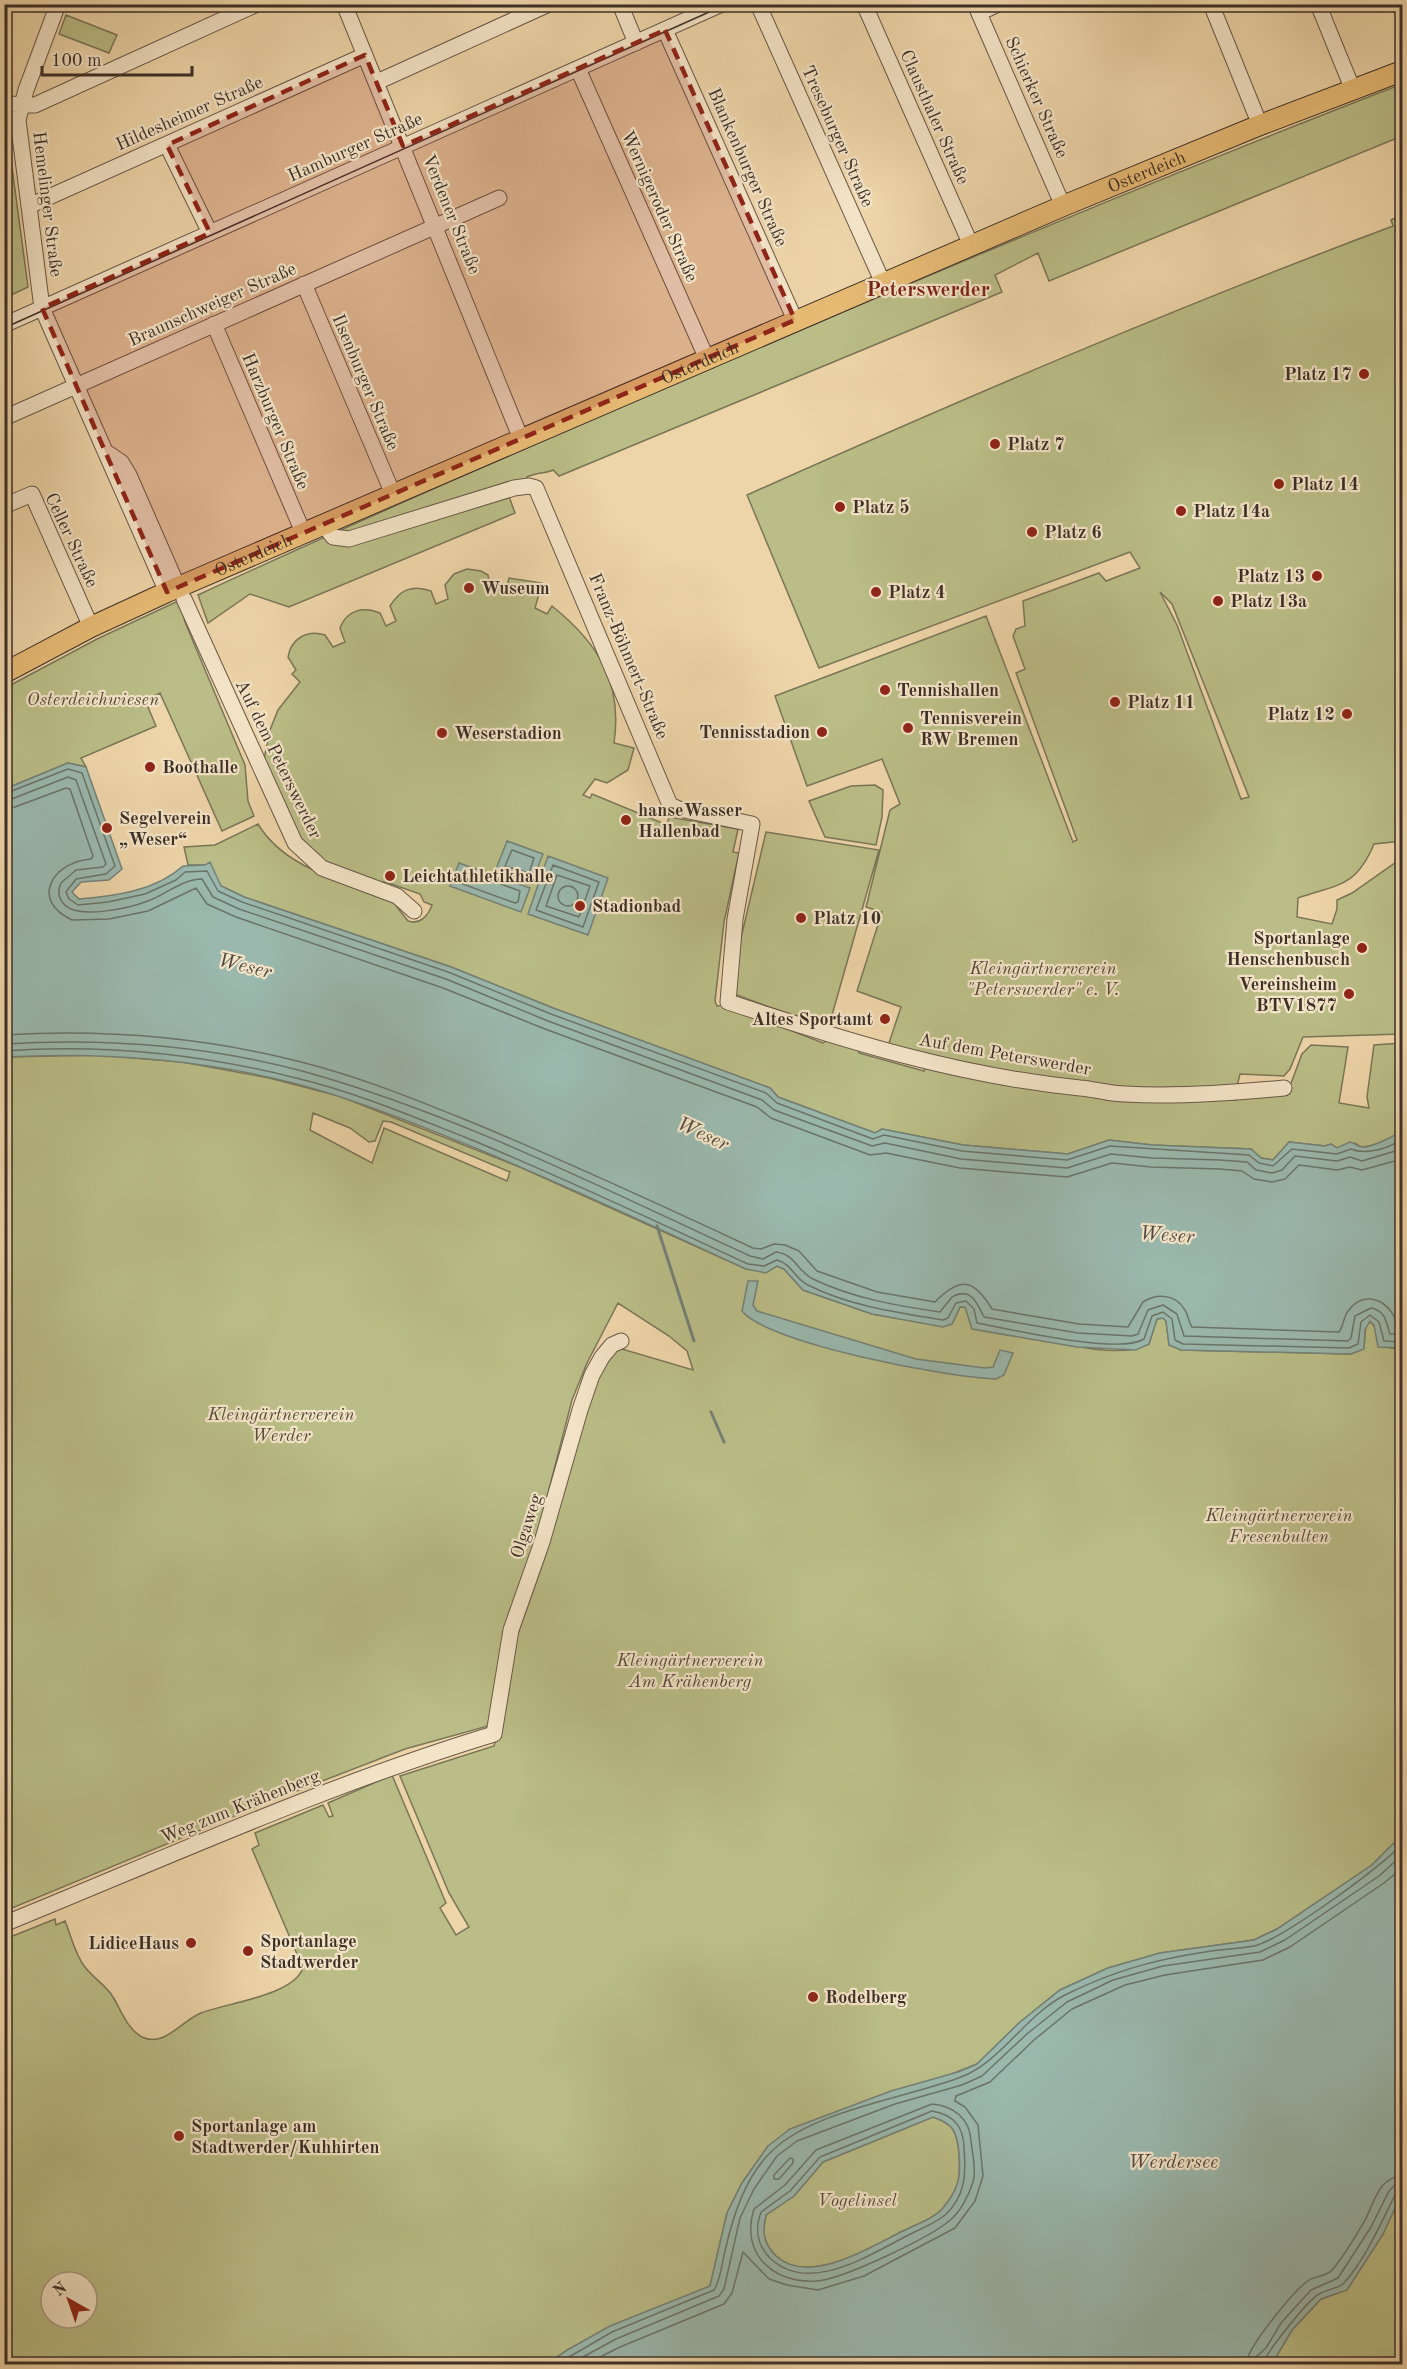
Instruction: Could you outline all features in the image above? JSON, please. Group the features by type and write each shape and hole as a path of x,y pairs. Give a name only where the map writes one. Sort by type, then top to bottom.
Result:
{"main road":[{"name":"Osterdeich","path":"4,673 91,627 303,532 795,320 1260,125 1402,71"}],"street":[{"name":"Hemelinger Straße","path":"42,308 19,131 21,105 58,4"},
{"path":"4,104 34,105 257,4"},
{"name":"Verdener Straße","path":"344,4 404,146 521,439"},
{"path":"377,82 549,4"},
{"path":"620,4 636,43"},
{"name":"Hamburger Straße","path":"4,325 722,4"},
{"name":"Treseburger Straße","path":"758,4 883,283"},
{"name":"Clausthaler Straße","path":"864,4 970,245"},
{"path":"977,9 998,4"},
{"path":"1211,4 1260,125"},
{"path":"1318,4 1353,90"},
{"name":"Schierker Straße","path":"977,9 1063,206"},
{"name":"Blankenburger Straße","path":"664,30 795,320"},
{"name":"Hildesheimer Straße","path":"29,206 365,55"},
{"name":"Wernigeroder Straße","path":"578,69 707,359"},
{"path":"167,145 210,233"},
{"name":"Braunschweiger Straße","path":"4,418 435,224 499,198"},
{"name":"Ilsenburger Straße","path":"304,284 393,494"},
{"name":"Auf dem Peterswerder","path":"42,308 106,453 175,590 295,843 322,868 397,896 414,911"},
{"name":"Harzburger Straße","path":"214,324 303,532"},
{"name":"Franz-Böhmert-Straße","path":"323,524 333,537 349,538 514,488 529,486 536,488 670,805 680,810 752,824 735,919 728,1002"},
{"name":"Celler Straße","path":"4,506 32,494 91,627"},
{"name":"Auf dem Peterswerder","path":"728,1002 849,1042 955,1069 1046,1085 1124,1095 1242,1092 1284,1088"},
{"name":"Olgaweg","path":"494,1734 511,1630 542,1542 580,1410 592,1375 602,1358 612,1345 621,1341"},
{"name":"Weg zum Krähenberg","path":"4,1924 372,1774 494,1734"}],"highlighted area":[{"path":"665,30 795,320 167,592 42,308 210,233 167,145 365,55 403,146"}],"green space":[{"path":"66,15 117,35 109,53 59,34"},
{"path":"1402,84 1402,136 1049,281 1038,253 995,275 1002,292 559,476 553,470 527,477 531,486 507,491 515,513 289,607 250,594 208,623 198,595 319,540 685,379 953,265"},
{"path":"5,142 9,145 28,287 5,298"},
{"name":"Kleingärtnerverein \"Peterswerder\" e. V.","path":"1402,215 1402,841 1374,844 1360,869 1345,882 1298,898 1297,917 1332,924 1337,909 1337,900 1352,893 1402,858 1402,1034 1303,1037 1290,1069 1284,1076 1240,1074 1237,1086 1230,1087 1118,1088 1040,1080 887,1049 901,1007 857,991 882,912 866,907 890,810 900,804 882,759 807,786 775,696 986,616 1073,842 1077,840 1016,673 1025,669 1013,636 1016,629 1025,626 1023,601 1099,573 1106,581 1140,568 1130,552 819,668 747,495 1068,356 1230,289 1393,226 1391,220","holes":["1160,592 1172,604 1249,797 1241,799 1177,625"]},
{"path":"467,569 481,571 488,575 491,590 506,590 509,578 542,583 535,608 547,614 552,606 582,634 604,666 615,701 614,743 634,748 628,770 607,783 595,779 583,795 590,798 592,794 667,825 669,817 738,829 733,852 739,853 724,922 715,1001 717,1006 725,1005 823,1043 828,1039 859,1049 859,1053 924,1071 925,1068 1143,1101 1237,1100 1237,1096 1287,1094 1302,1054 1311,1045 1348,1047 1339,1103 1369,1108 1367,1097 1374,1045 1402,1043 1402,1130 1383,1142 1361,1147 1355,1143 1337,1148 1331,1144 1325,1146 1289,1142 1273,1160 1261,1158 1251,1149 1152,1145 1109,1140 1068,1154 963,1145 882,1129 875,1133 778,1097 770,1088 553,1008 451,967 244,897 221,886 205,865 188,865 184,847 215,845 258,824 283,852 299,862 334,879 387,898 408,921 420,921 426,916 432,905 424,902 420,894 386,882 370,882 306,855 264,759 270,730 278,710 300,682 292,674 296,670 288,657 296,641 306,635 318,633 325,635 333,647 345,642 340,628 343,622 351,613 362,610 380,613 386,626 396,621 390,606 402,592 412,588 431,591 436,604 448,599 445,585 454,574"},
{"name":"Osterdeichwiesen","path":"180,600 185,622 245,765 248,801 254,816 222,831 160,693 145,700 156,726 81,758 86,767 68,763 5,789 5,688 97,639"},
{"path":"875,785 883,790 882,817 876,845 825,837 809,801 851,786"},
{"name":"Platz 10","path":"766,832 879,850 828,1029 734,994 736,959"},
{"path":"98,1055 182,1062 269,1078 339,1096 522,1168 746,1269 772,1269 777,1266 784,1269 803,1290 872,1314 943,1326 952,1324 960,1307 966,1307 968,1312 1034,1335 1059,1342 1108,1350 1130,1350 1149,1344 1157,1319 1163,1318 1166,1321 1169,1345 1181,1350 1351,1354 1364,1348 1366,1324 1371,1322 1390,1348 1402,1348 1402,1835 1372,1865 1277,1929 1254,1940 1160,1953 1108,1968 1060,1990 1019,2023 977,2064 768,2146 742,2183 727,2213 710,2286 569,2349 547,2364 5,2364 5,1939 55,1919 56,1925 65,1921 76,1951 88,1971 110,1993 132,2029 142,2037 150,2039 165,2036 201,2013 273,1992 297,1978 303,1968 252,1849 259,1845 255,1833 323,1805 329,1817 333,1816 328,1803 392,1775 446,1903 440,1908 456,1935 469,1927 449,1893 400,1776 494,1746 502,1718 513,1648 546,1554 596,1378 615,1351 622,1349 693,1370 687,1351 669,1336 618,1303 587,1363 572,1400 488,1726 405,1749 268,1802 5,1911 5,1057","holes":["313,1113 350,1128 369,1142 375,1141 383,1121 391,1122 510,1172 507,1181 384,1128 372,1163 310,1130"]},
{"name":"Vogelinsel","path":"933,2117 946,2123 953,2130 960,2161 956,2189 939,2212 855,2255 821,2266 804,2267 789,2264 776,2256 768,2246 765,2237 766,2215 794,2196 823,2162"},
{"path":"1402,2193 1402,2364 1266,2364 1276,2357 1292,2330 1321,2299 1347,2290 1383,2234"}],"water":[{"name":"Weser","path":"68,763 86,767 122,869 109,880 81,882 72,892 79,899 134,891 160,881 183,866 205,865 210,862 221,886 244,897 451,967 553,1008 770,1088 778,1097 875,1133 882,1129 963,1145 1068,1154 1109,1140 1152,1145 1251,1149 1261,1158 1273,1160 1289,1142 1325,1146 1331,1144 1337,1148 1350,1142 1363,1147 1384,1141 1402,1130 1402,1348 1378,1347 1374,1325 1370,1321 1365,1330 1364,1349 1351,1354 1181,1350 1169,1345 1166,1321 1163,1318 1157,1319 1149,1344 1136,1350 1077,1347 972,1329 965,1307 960,1307 952,1324 943,1327 872,1314 803,1290 784,1269 777,1266 766,1273 746,1269 576,1191 473,1147 319,1090 261,1075 152,1059 79,1056 5,1057 5,789"},
{"path":"507,841 543,854 532,882 496,869"},
{"path":"548,856 608,878 588,935 528,914"},
{"path":"459,863 530,888 521,912 450,886"},
{"path":"748,1281 758,1281 753,1305 757,1311 916,1359 985,1368 993,1367 1000,1350 1013,1353 1004,1375 996,1379 941,1373 822,1347 759,1323 742,1311"},
{"name":"Werdersee","path":"1402,1835 1402,2193 1383,2234 1347,2290 1321,2299 1292,2330 1276,2357 1266,2364 547,2364 610,2326 710,2286 727,2213 742,2183 768,2146 790,2129 891,2091 958,2072 977,2064 1019,2023 1060,1990 1108,1968 1160,1953 1254,1940 1277,1929 1372,1865","holes":["933,2117 946,2123 953,2130 958,2146 960,2169 956,2189 939,2212 855,2255 821,2266 804,2267 789,2264 776,2256 768,2246 765,2237 766,2215 794,2196 823,2162"]}],"waterway":[{"path":"657,1226 694,1341"},
{"path":"711,1412 724,1442"}],"tram line":[{"path":"4,328 727,4"}],"place":[{"name":"Platz 17","path":"1364,374"},
{"name":"Platz 7","path":"995,444"},
{"name":"Platz 14","path":"1279,484"},
{"name":"Platz 5","path":"840,507"},
{"name":"Platz 14a","path":"1181,511"},
{"name":"Platz 6","path":"1032,532"},
{"name":"Platz 13","path":"1317,576"},
{"name":"Wuseum","path":"469,588"},
{"name":"Platz 4","path":"876,592"},
{"name":"Platz 13a","path":"1218,601"},
{"name":"Tennishallen","path":"885,690"},
{"name":"Platz 11","path":"1115,702"},
{"name":"Platz 12","path":"1347,714"},
{"name":"Tennisverein RW Bremen","path":"908,728"},
{"name":"Tennisstadion","path":"822,732"},
{"name":"Weserstadion","path":"442,733"},
{"name":"Boothalle","path":"150,767"},
{"name":"hanseWasser Hallenbad","path":"626,820"},
{"name":"Segelverein „Weser“","path":"107,828"},
{"name":"Leichtathletikhalle","path":"390,876"},
{"name":"Stadionbad","path":"580,906"},
{"name":"Platz 10","path":"801,918"},
{"name":"Sportanlage Henschenbusch","path":"1362,948"},
{"name":"Vereinsheim BTV1877","path":"1349,994"},
{"name":"Altes Sportamt","path":"885,1019"},
{"name":"LidiceHaus","path":"191,1943"},
{"name":"Sportanlage Stadtwerder","path":"248,1951"},
{"name":"Rodelberg","path":"813,1997"},
{"name":"Sportanlage am Stadtwerder/Kuhhirten","path":"179,2136"}],"district":[{"name":"Peterswerder","path":"928,289"}],"park label":[{"name":"Kleingärtnerverein Werder","path":"281,1424"},
{"name":"Kleingärtnerverein Fresenbulten","path":"1279,1525"},
{"name":"Kleingärtnerverein Am Krähenberg","path":"690,1670"}]}
